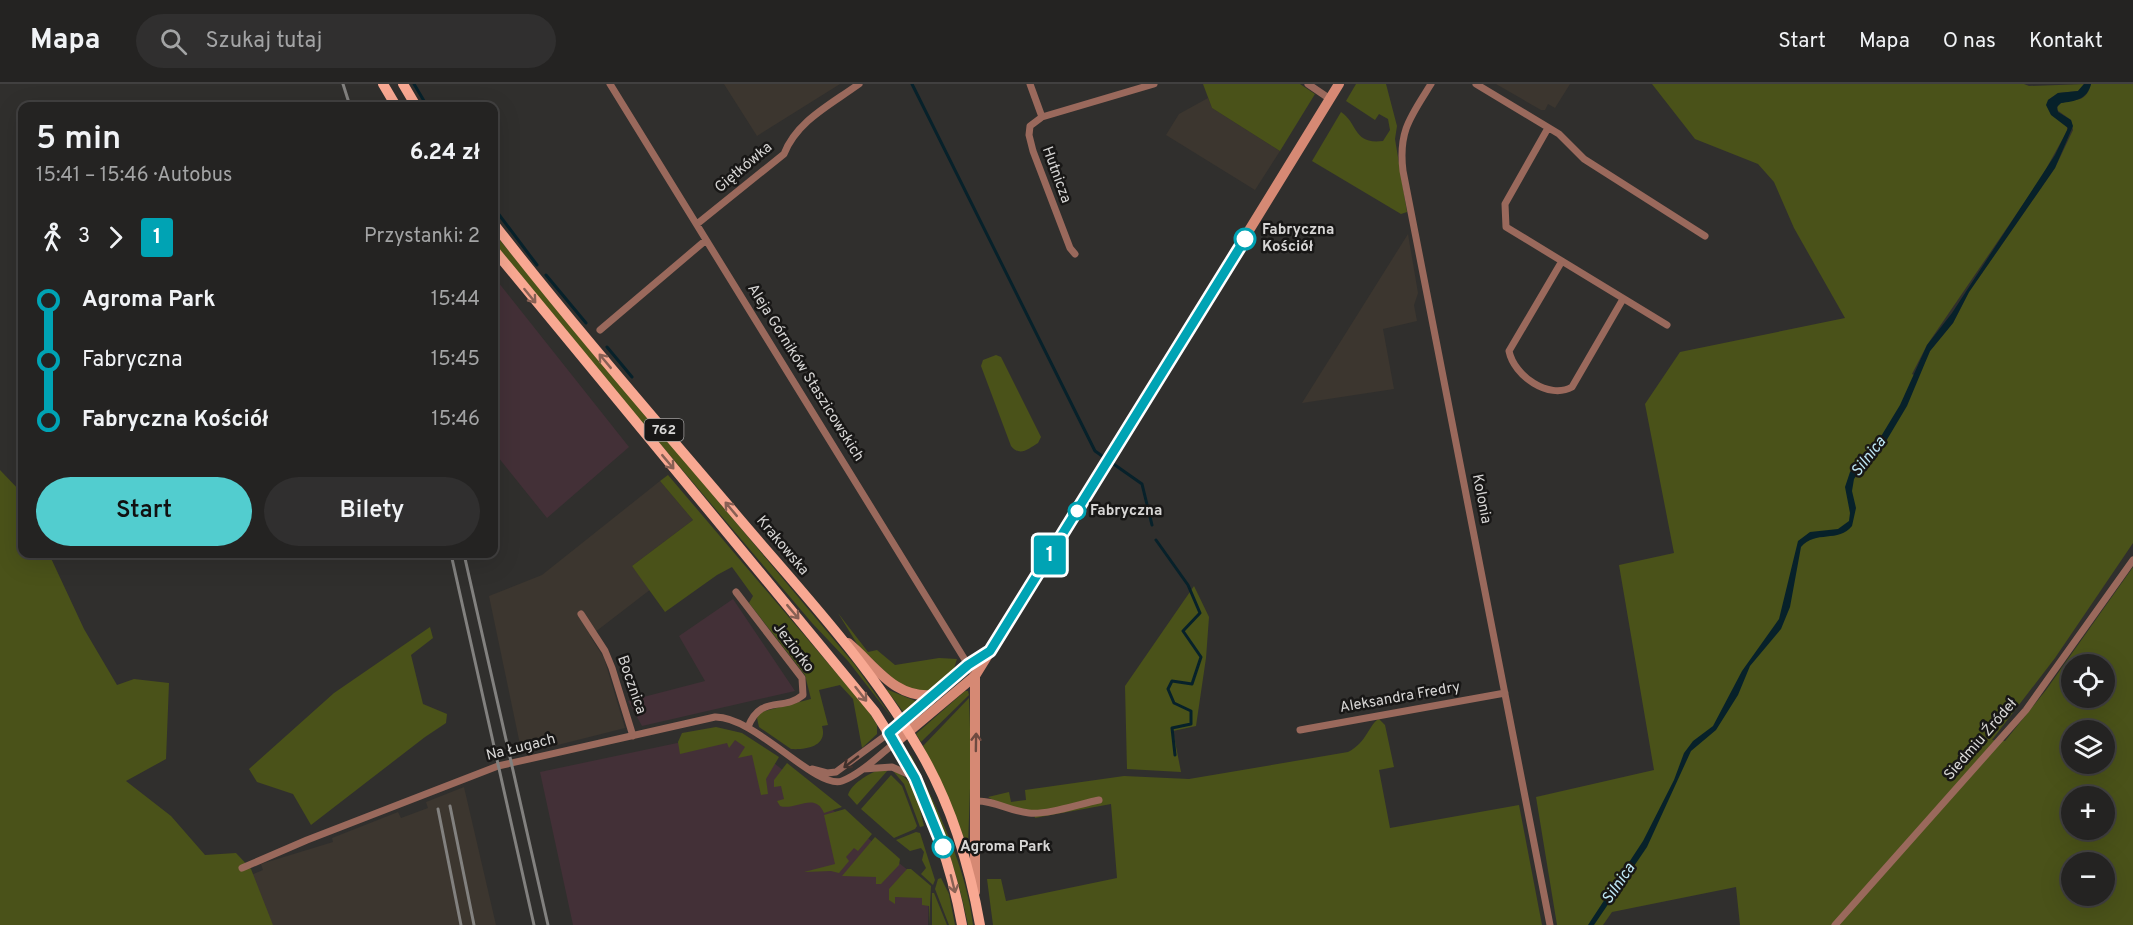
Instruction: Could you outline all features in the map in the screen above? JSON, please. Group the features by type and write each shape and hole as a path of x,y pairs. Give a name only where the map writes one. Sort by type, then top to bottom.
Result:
{"main road":[{"path":"383,84 394,102"},
{"path":"403,84 414,102"},
{"path":"896,743 975,676 1339,84"},
{"name":"Krakowska","path":"498,229 581,333 837,634 903,722 926,762 951,817 975,899 980,925"},
{"name":"762","path":"498,255 841,668 896,743 915,778 946,859 962,925"},
{"path":"837,634 900,690 915,696 933,695"},
{"path":"889,733 968,665 987,656"},
{"path":"975,676 975,899"}],"street":[{"name":"Aleja Górników Staszicowskich","path":"610,84 975,676"},
{"name":"Giętkówka","path":"696,224 784,154 788,140 802,126 859,84"},
{"path":"1030,84 1042,117 1154,84"},
{"path":"1308,84 1330,99"},
{"name":"Kolonia","path":"1431,84 1403,133 1401,152 1550,925"},
{"path":"1476,84 1559,134 1584,159 1705,236"},
{"name":"Hutnicza","path":"1042,117 1030,126 1030,141 1055,211 1075,254"},
{"path":"1548,128 1505,204 1506,227 1667,326"},
{"path":"600,330 706,240"},
{"path":"1562,261 1509,351 1511,362 1520,373 1550,391 1563,392 1572,387 1623,299"},
{"name":"Siedmiu Źródeł","path":"1835,925 2026,710 2133,560"},
{"name":"Jeziorko","path":"736,592 802,678 805,687 803,695 796,699 762,707 752,717 748,727"},
{"name":"Bocznica","path":"581,614 605,651 633,736"},
{"name":"Aleksandra Fredry","path":"1300,730 1505,693"},
{"name":"Na Ługach","path":"242,868 473,774 715,717 727,718 748,727 820,778 836,782 861,769 896,743"},
{"name":"Na Ługach","path":"807,767 819,772 836,772 889,733"},
{"name":"Na Ługach","path":"861,769 891,767 915,778"},
{"path":"975,801 992,801 1002,808 1031,814 1099,800"}],"shaded area":[{"path":"724,84 840,84 757,136"},
{"path":"1496,84 1570,84 1555,108 1548,104 1545,110 1541,110"},
{"path":"1208,98 1212,108 1280,151 1255,190 1166,135 1179,114"},
{"path":"1408,234 1418,293 1414,305 1417,321 1383,329 1394,389 1302,403"},
{"path":"498,282 629,447 547,518 498,457"},
{"path":"660,481 693,520 632,566 651,589 590,636 604,658 625,728 522,754 489,596 542,575"},
{"path":"733,599 795,691 642,726 628,701 705,681 679,636"},
{"name":"Agroma Park","path":"734,731 929,887 928,925 573,925 540,772"},
{"path":"464,787 496,925 271,925 251,875 263,870 261,864 333,842 332,838 398,812 401,818 428,808 426,802"}],"green space":[{"path":"1203,84 1300,84 1315,94 1280,151 1212,108"},
{"path":"1356,84 1386,84 1397,126 1395,139 1407,212 1401,214 1312,161 1341,112 1366,140 1383,141 1390,130 1388,119 1379,114 1375,120 1346,101"},
{"path":"1652,84 2024,84 2029,86 2084,84 2078,91 2058,93 2048,100 2067,125 2067,131 2041,178 1927,345 1912,374 1918,377 1930,351 1953,323 1969,292 2055,168 2073,130 2071,120 2057,110 2058,105 2085,96 2091,84 2133,84 2133,543 2055,658 1992,740 2005,741 2061,669 2061,708 2115,708 2115,654 2071,654 2133,567 2133,925 1740,925 1736,887 1612,912 1603,925 1557,925 1536,797 1654,770 1619,565 1674,553 1645,404 1680,352 1845,318 1794,228 1774,182 1758,164 1695,139"},
{"path":"498,238 855,665 893,719 848,661 812,623 535,296 498,248"},
{"path":"996,355 1001,357 1041,437 1038,443 1024,451 1018,451 1011,446 981,366 983,360"},
{"path":"0,470 18,489 18,558 51,558 84,629 117,685 134,679 169,683 166,759 126,781 171,816 205,855 236,853 251,869 273,925 0,925"},
{"path":"668,475 867,709 877,725 877,734 862,748 853,699 840,685 819,690 828,725 822,726 822,738 815,745 803,749 791,749 759,727 757,718 761,712 811,699 805,675 749,603 753,596 732,567 665,612 632,566 693,520 660,481"},
{"path":"1194,586 1209,617 1206,658 1196,726 1173,731 1181,772 1127,769 1125,686"},
{"path":"838,613 868,652 877,650 895,665 939,658 957,659 953,671 928,691 903,688 859,647"},
{"path":"430,627 433,638 411,655 423,704 447,714 446,723 311,825 293,794 257,782 249,769 334,693"},
{"path":"886,689 918,702 904,713"},
{"path":"965,691 968,691 969,695 921,742 916,734"},
{"path":"969,698 971,759 968,847 923,746"},
{"path":"1379,719 1385,725 1394,767 1379,770 1390,828 1519,805 1542,925 993,925 987,879 1001,879 1006,901 1117,878 1111,804 1035,818 1034,813 1005,807 988,797 1009,792 1011,802 1026,800 1025,790 1124,776 1189,779 1348,752 1360,743"},
{"path":"716,727 742,733 779,757 766,779 768,794 761,795 752,755 738,758 745,747 735,740 729,748 727,743 680,754 678,742 682,733"},
{"path":"911,755 957,859 973,925 968,925 958,881 944,839 909,756"},
{"path":"787,763 842,807 824,813 815,803 810,802 780,806 777,801 784,799 781,786 774,787 774,780"},
{"path":"879,770 888,770 857,805 848,795 850,791 861,780"},
{"path":"893,771 901,775 912,786 924,826 920,827 904,784"},
{"path":"891,775 902,786 917,826 894,838 861,809"},
{"path":"845,809 872,834 858,851 854,848 846,857 849,861 839,873 804,872 835,864 824,815"},
{"path":"916,832 920,833 935,880 933,885 921,874 926,868 922,860 924,852 921,848 910,851 896,840"},
{"path":"875,837 900,859 899,865 881,884 876,884 876,877 842,876"},
{"path":"907,869 911,869 931,886 929,925 929,906 922,905 922,898 895,897 895,904 889,900 889,889"},
{"path":"941,878 949,894 955,925 949,925 935,889 938,879"},
{"path":"932,893 934,893 947,925 932,925"}],"water":[{"name":"Silnica","path":"2084,84 2091,84 2083,97 2061,103 2057,107 2058,112 2071,120 2073,126 2055,168 1969,292 1953,323 1930,351 1907,406 1876,458 1861,469 1854,479 1852,491 1856,508 1852,526 1841,534 1813,539 1801,547 1790,607 1781,629 1750,666 1738,695 1716,730 1691,751 1647,847 1594,925 1588,925 1643,841 1674,780 1684,753 1693,741 1713,726 1742,671 1779,619 1798,541 1810,532 1838,529 1849,521 1850,513 1845,487 1850,472 1880,438 1900,405 1927,345 1952,313 2055,155 2068,128 2051,115 2046,105 2048,100 2058,93 2078,91"}],"waterway":[{"path":"414,84 425,102"},
{"path":"912,84 1095,451 1142,484 1152,525"},
{"path":"498,213 537,265"},
{"path":"546,275 586,323"},
{"path":"607,347 632,377"},
{"path":"1156,540 1188,585 1200,613 1183,631 1201,657 1192,684 1172,681 1168,689 1174,703 1191,711 1191,724 1172,728 1175,755"}],"railway":[{"path":"343,84 349,102"},
{"path":"452,558 534,925"},
{"path":"465,558 548,925"},
{"path":"450,806 474,925"},
{"path":"438,809 461,925"}],"bus line":[{"name":"1","path":"943,847 915,778 889,733 968,665 987,656 1245,239"}],"place":[{"name":"Fabryczna Kościół","path":"1245,239"},
{"name":"Fabryczna","path":"1077,511"},
{"name":"Agroma Park","path":"943,847"}]}
